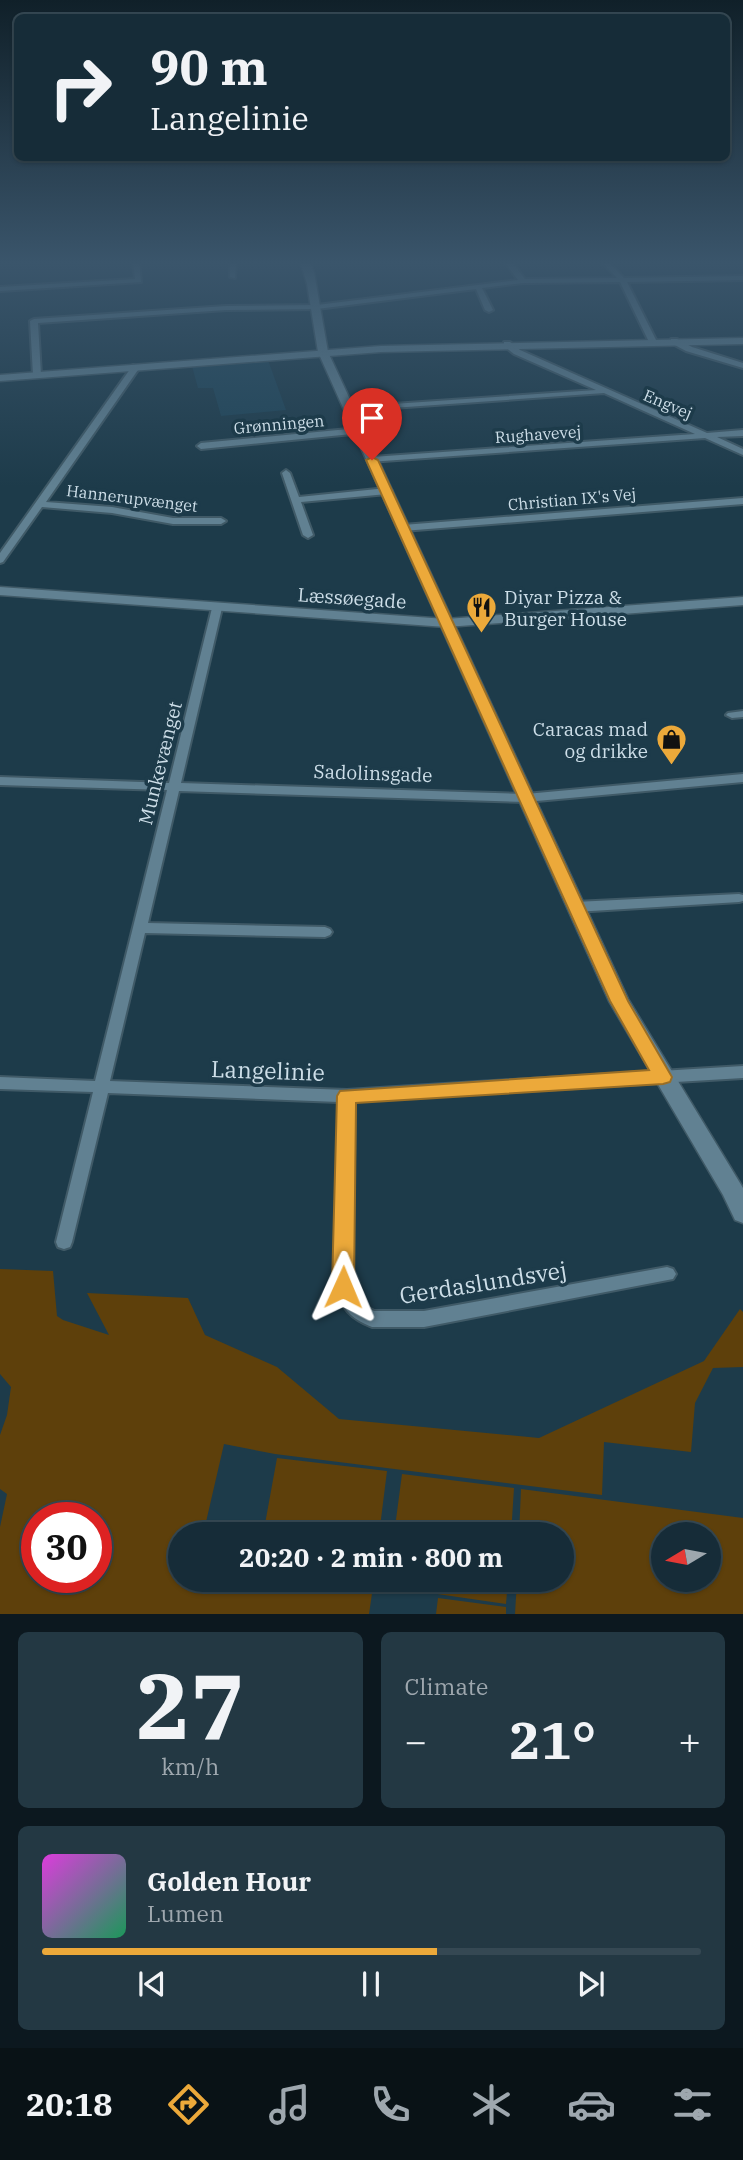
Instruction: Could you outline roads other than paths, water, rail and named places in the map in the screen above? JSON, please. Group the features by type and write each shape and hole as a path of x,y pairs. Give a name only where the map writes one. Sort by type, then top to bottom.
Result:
{"main road":[{"path":"318,336 359,432 619,1001 733,1191 743,1213"}],"street":[{"path":"35,336 37,375"},
{"path":"650,336 653,342"},
{"path":"674,341 689,349 743,366"},
{"path":"0,379 323,352 507,344 743,341"},
{"name":"Engvej","path":"507,344 517,352 743,452"},
{"path":"0,560 136,368"},
{"path":"349,409 605,392"},
{"name":"Grønningen","path":"201,446 359,432"},
{"name":"Rughavevej","path":"372,460 743,433"},
{"path":"286,472 308,535"},
{"path":"295,500 387,491"},
{"name":"Christian IX's Vej","path":"403,528 743,501"},
{"name":"Hannerupvænget","path":"40,504 112,510 173,521 221,521"},
{"name":"Læssøegade","path":"0,591 446,623 743,601"},
{"name":"Munkevænget","path":"64,1242 217,608"},
{"name":"Sadolinsgade","path":"0,781 526,798 743,778"},
{"path":"575,907 739,898"},
{"path":"140,928 325,932"},
{"name":"Langelinie","path":"0,1083 346,1096 743,1072"},
{"name":"Gerdaslundsvej","path":"346,1096 343,1287 353,1308 372,1319 424,1319 667,1275"}],"place":[{"name":"Diyar Pizza & Burger House","path":"481,635"},
{"name":"Caracas mad og drikke","path":"671,767"}]}
